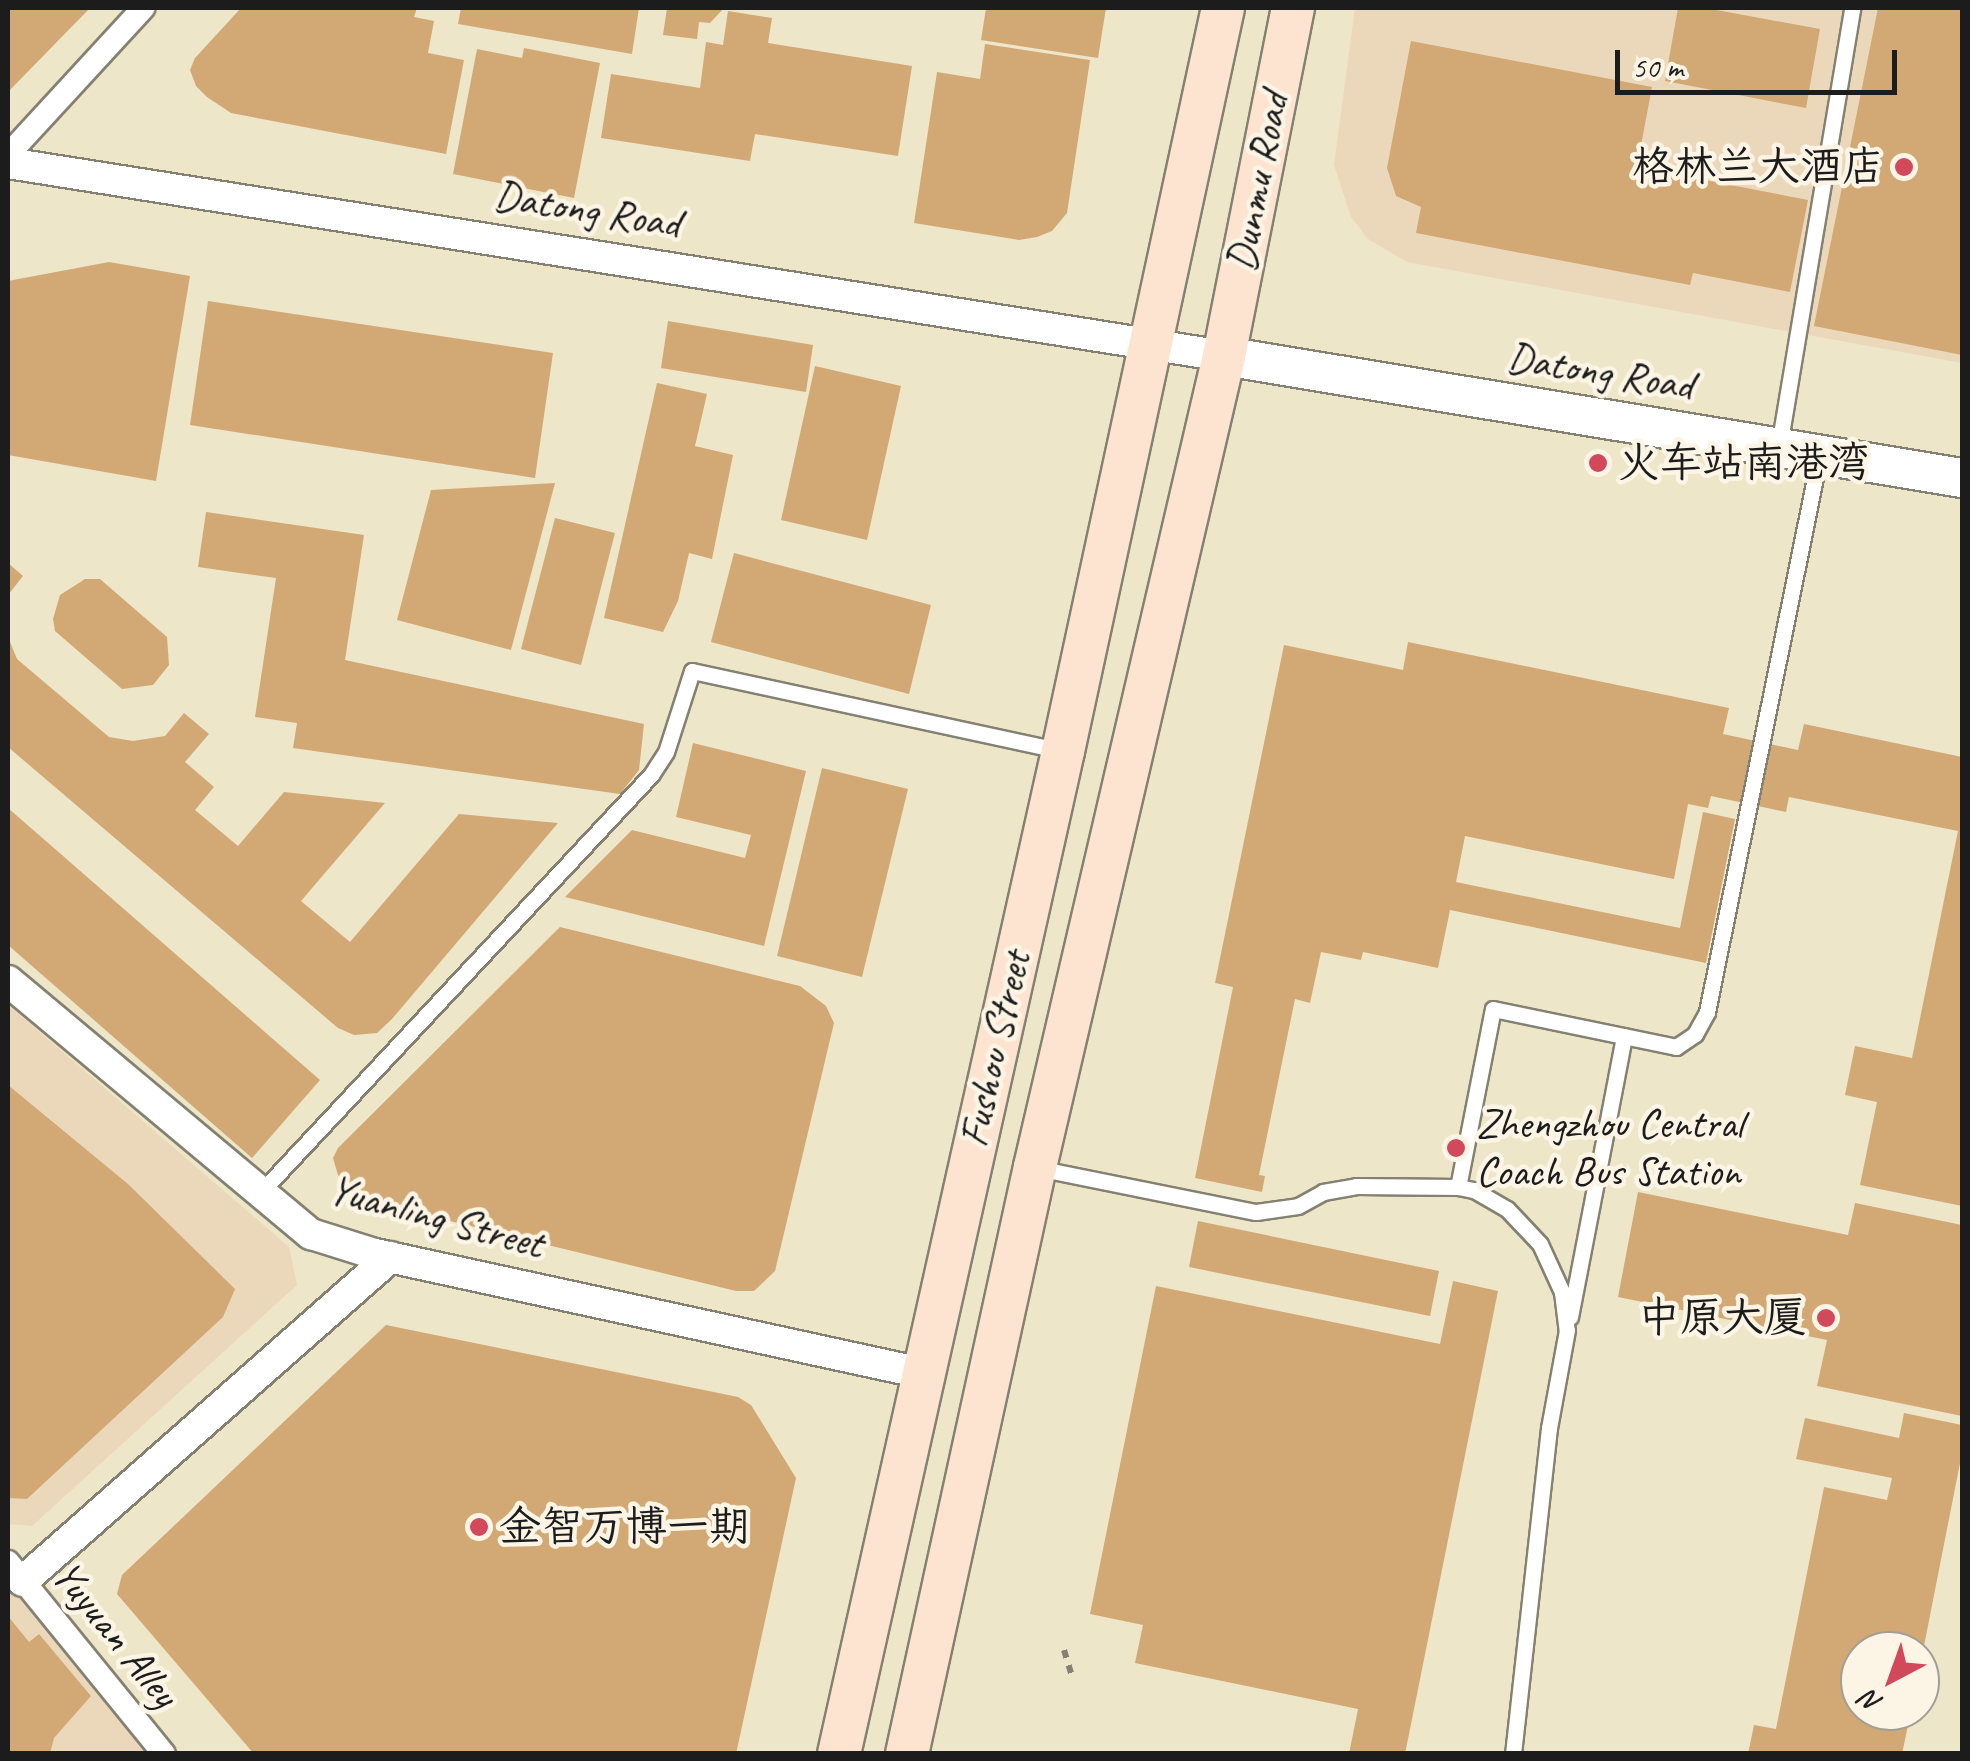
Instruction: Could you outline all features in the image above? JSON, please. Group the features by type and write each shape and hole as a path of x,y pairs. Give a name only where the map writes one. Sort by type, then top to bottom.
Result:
{"main road":[{"name":"Dunmu Road","path":"1152,345 1223,8"},
{"name":"Dunmu Road","path":"1224,356 1293,8"},
{"name":"Fushou Street","path":"839,1754 1152,345"},
{"name":"Fushou Street","path":"907,1754 1035,1167 1224,356"}],"street":[{"path":"8,159 143,8"},
{"name":"Datong Road","path":"8,159 1962,478"},
{"name":"Yuanling Street","path":"8,982 311,1234 391,1257 922,1372"},
{"path":"15,1572 391,1257"},
{"name":"Yuyuan Alley","path":"15,1572 164,1754"}],"lane":[{"path":"1779,446 1852,8"},
{"path":"1458,1187 1493,1009 1676,1046 1695,1034 1707,1012 1820,453"},
{"path":"259,1194 651,774 666,752 692,671 1063,752"},
{"path":"1513,1754 1549,1428 1624,1036"},
{"path":"1035,1167 1256,1212 1298,1206 1323,1192 1356,1186 1474,1190 1507,1209 1540,1244 1562,1292 1567,1330"}],"path":[{"path":"1064,1650 1072,1678"}],"shaded area":[{"path":"1355,8 1962,8 1962,363 1407,262 1368,239 1351,217 1334,165"},
{"path":"8,1005 289,1247 297,1285 32,1526 8,1524"},
{"path":"8,1581 149,1753 8,1753"}],"building":[{"path":"8,8 90,8 8,92"},
{"path":"241,8 417,8 414,17 434,21 428,53 464,60 446,154 231,113 207,97 196,86 190,70 195,58"},
{"path":"461,8 639,8 632,54 458,24"},
{"path":"667,8 724,8 710,23 699,22 697,39 663,35"},
{"path":"986,8 1106,8 1098,58 981,40"},
{"path":"1678,8 1706,8 1820,29 1806,108 1665,81"},
{"name":"格林兰大酒店","path":"1878,8 1962,8 1962,355 1814,326"},
{"path":"728,11 772,18 768,43 912,66 898,156 755,134 750,161 601,138 611,74 700,88 706,42 723,45"},
{"path":"1411,41 1652,87 1637,167 1808,200 1790,292 1693,273 1690,285 1416,233 1421,207 1396,196 1387,168"},
{"path":"985,44 1090,60 1067,213 1052,231 1037,237 1019,240 914,223 937,72 980,79"},
{"path":"524,48 600,63 574,198 453,174 477,49 522,58"},
{"path":"109,262 190,276 156,481 8,455 8,281"},
{"path":"208,301 553,353 535,478 190,425"},
{"path":"668,321 813,345 806,392 661,368"},
{"path":"815,366 901,386 867,540 781,520"},
{"path":"657,383 707,394 695,446 733,455 712,559 689,553 678,601 663,632 604,618"},
{"path":"555,483 511,650 397,620 431,490"},
{"path":"206,512 364,535 345,660 644,724 639,770 620,794 293,748 297,723 255,717 276,578 198,567"},
{"path":"555,518 615,533 581,665 521,649"},
{"path":"734,553 931,605 909,694 711,642"},
{"path":"8,563 23,576 8,595"},
{"path":"85,579 100,579 167,637 169,665 153,685 122,689 55,631 53,619 60,595"},
{"path":"8,637 17,659 109,737 133,741 165,736 184,713 209,734 185,762 214,787 195,810 238,846 284,792 385,803 301,901 350,942 459,814 558,823 392,1019 377,1033 354,1035 338,1028 8,747"},
{"path":"1408,642 1729,708 1723,734 1798,750 1804,724 1962,757 1962,1206 1860,1185 1877,1102 1845,1095 1855,1046 1912,1058 1958,831 1789,797 1786,812 1711,796 1708,808 1688,804 1674,879 1465,836 1456,882 1680,928 1703,812 1735,819 1706,963 1450,910 1438,968 1363,952 1361,960 1321,952 1310,1003 1295,999 1259,1175 1265,1176 1262,1192 1195,1178 1233,987 1215,983 1284,645 1403,670"},
{"path":"693,743 806,771 764,946 565,897 632,830 745,858 751,835 676,817"},
{"path":"822,768 908,789 862,977 777,956"},
{"path":"8,808 320,1080 252,1158 8,945"},
{"path":"560,927 800,986 826,1006 834,1023 775,1271 754,1291 736,1291 364,1200 338,1175 333,1158 338,1148"},
{"path":"8,1085 128,1184 235,1289 223,1317 27,1499 8,1498"},
{"name":"中原大厦","path":"1638,1192 1848,1235 1855,1203 1962,1225 1962,1416 1817,1386 1827,1340 1618,1297"},
{"path":"1198,1221 1439,1271 1430,1316 1189,1267"},
{"path":"1453,1281 1498,1291 1405,1754 1349,1754 1358,1709 1135,1663 1143,1625 1090,1614 1156,1286 1440,1344"},
{"name":"金智万博一期","path":"386,1325 738,1397 751,1405 796,1478 736,1754 254,1754 117,1594 122,1575"},
{"path":"1904,1413 1962,1425 1962,1453 1927,1631 1840,1631 1840,1731 1907,1731 1902,1754 1748,1754 1754,1725 1776,1729 1824,1487 1887,1500 1892,1478 1796,1459 1805,1418 1899,1438"},
{"path":"8,1616 29,1642 39,1634 91,1696 54,1738 50,1754 8,1754"}],"place":[{"name":"格林兰大酒店","path":"1904,167"},
{"name":"火车站南港湾","path":"1598,463"},
{"name":"Zhengzhou Central Coach Bus Station","path":"1456,1148"},
{"name":"中原大厦","path":"1826,1318"},
{"name":"金智万博一期","path":"479,1527"}]}
